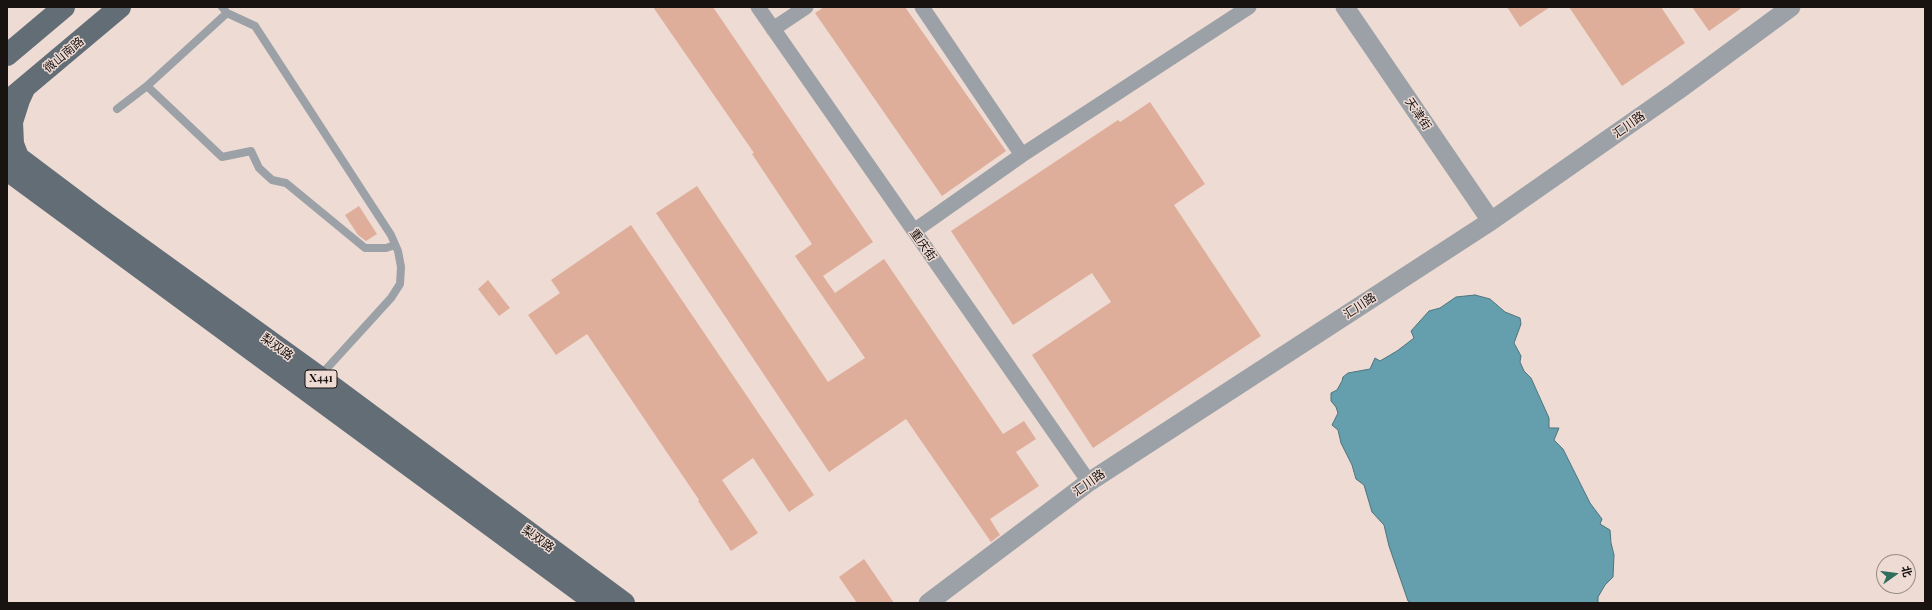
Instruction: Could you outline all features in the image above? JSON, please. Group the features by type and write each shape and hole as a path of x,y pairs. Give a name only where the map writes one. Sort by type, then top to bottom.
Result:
{"main road":[{"path":"7,55 64,7"},
{"name":"微山南路","path":"7,102 16,92 120,7"},
{"path":"10,164 13,144 12,122 19,100 16,92"},
{"name":"梨双路","path":"10,164 96,216 319,377 624,603"},
{"name":"梨双路","path":"10,164 596,603"}],"street":[{"name":"重庆街","path":"758,7 1089,482"},
{"path":"773,29 806,7"},
{"path":"922,7 1022,155"},
{"path":"914,232 1022,155 1249,7"},
{"name":"天津街","path":"1345,7 1491,221"},
{"name":"汇川路","path":"928,603 1089,482 1491,221 1677,90 1791,7"}],"lane":[{"path":"117,109 147,86 224,10 255,26 395,244 398,251 401,268 400,284 391,298 319,377"},
{"path":"147,86 222,157 251,151 259,168 272,180 286,183 365,248 386,248 395,244"}],"water":[{"path":"1475,295 1490,299 1505,312 1520,318 1521,324 1514,343 1521,356 1520,362 1524,371 1531,378 1549,418 1549,428 1559,428 1554,440 1563,449 1590,503 1602,519 1600,524 1610,530 1614,555 1613,577 1605,585 1598,597 1598,603 1412,603 1408,601 1389,546 1384,525 1372,512 1364,485 1356,479 1352,465 1341,443 1338,430 1332,425 1338,413 1336,407 1331,401 1331,393 1337,390 1343,377 1348,373 1370,369 1375,358 1380,361 1397,351 1414,338 1411,331 1429,311 1440,308 1456,297"}],"building":[{"path":"653,7 713,7 873,242 823,276 835,293 884,259 1003,434 1024,421 1036,439 1016,452 1039,486 990,519 1000,535 991,542 906,419 829,472 656,213 697,186 828,382 865,358 795,256 812,244 752,154 754,153"},
{"path":"824,7 905,7 1006,151 942,196 815,13"},
{"path":"1507,7 1550,7 1520,27"},
{"path":"1569,7 1661,7 1685,43 1622,86"},
{"path":"1692,7 1743,7 1709,31"},
{"path":"1150,102 1205,184 1174,205 1261,336 1093,448 1032,355 1111,302 1092,273 1013,325 951,231 1118,120 1120,122"},
{"path":"359,206 377,234 366,241 358,235 345,215"},
{"path":"631,225 814,495 789,512 753,458 722,480 758,533 731,551 698,501 699,500 587,334 556,355 528,315 560,293 551,280"},
{"path":"488,280 510,308 499,316 478,289"},
{"path":"864,559 894,603 857,603 839,577"}]}
